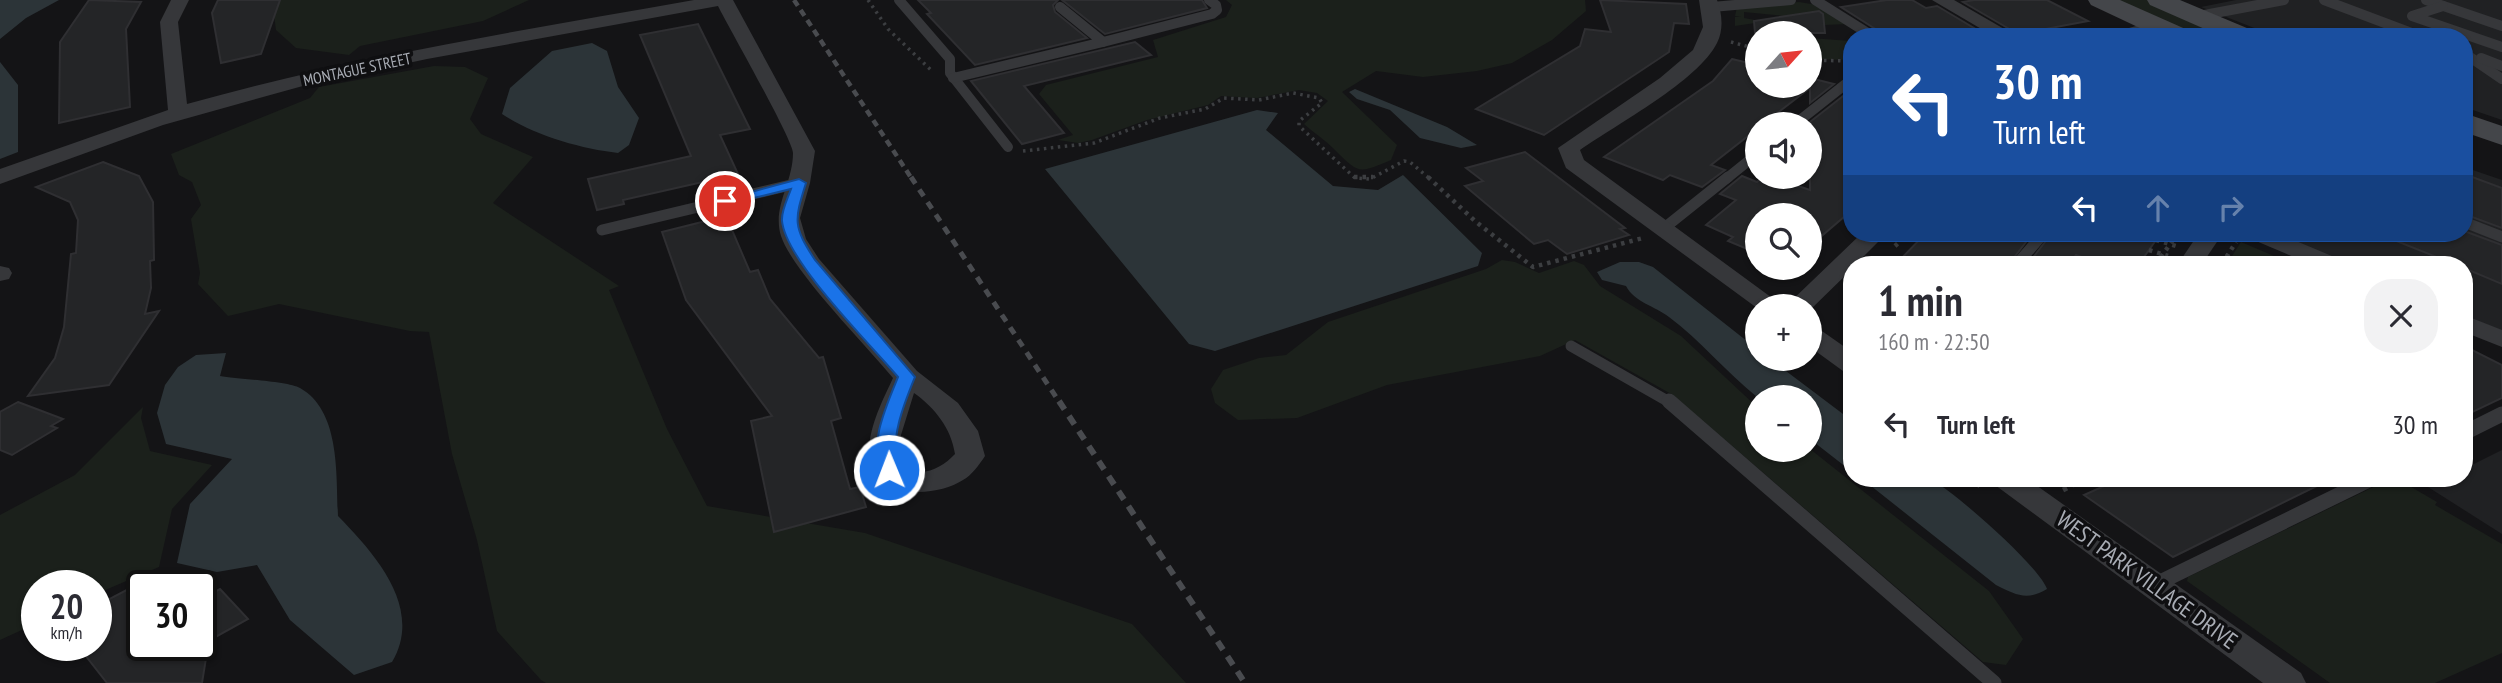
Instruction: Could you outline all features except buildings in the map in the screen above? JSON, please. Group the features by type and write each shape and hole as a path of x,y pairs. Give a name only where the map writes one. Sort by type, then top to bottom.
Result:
{"main road":[{"path":"2100,0 2154,26 2189,27"},
{"path":"2158,0 2189,27"},
{"path":"2473,125 2502,136"},
{"path":"2473,152 2502,163"}],"street":[{"path":"178,113 169,22 180,0"},
{"path":"724,0 797,133 804,151 799,183 788,218 794,239 809,263 907,377"},
{"name":"MONTAGUE STREET","path":"0,177 71,149 178,113 362,67 724,0"},
{"path":"1941,0 1992,28"},
{"path":"1718,4 1708,44 1686,67 1569,148 1574,163 1655,233 1751,294"},
{"path":"2147,28 2154,26"},
{"path":"1851,256 1866,242"},
{"path":"2284,242 2313,256"},
{"path":"1811,294 1843,264"},
{"path":"2473,327 2502,339"},
{"path":"1822,344 1843,359"},
{"name":"WEST PARK VILLAGE DRIVE","path":"2024,487 2289,683"}],"lane":[{"path":"899,0 950,60 953,78 1010,150"},
{"path":"953,78 1212,14 1217,10 1216,5 1209,0"},
{"path":"1718,4 1791,0"},
{"path":"1815,0 1860,28"},
{"path":"2189,27 2284,0"},
{"path":"2324,0 2399,28"},
{"path":"2426,0 2502,26"},
{"path":"1060,6 1103,41"},
{"path":"2443,6 2412,16 2447,28"},
{"path":"2473,37 2502,47"},
{"path":"2473,55 2502,66"},
{"path":"2473,58 2502,79"},
{"path":"1810,112 1843,86"},
{"path":"1655,233 1745,163"},
{"path":"602,230 799,183"},
{"path":"2473,226 2502,237"},
{"path":"2024,256 2036,242"},
{"path":"1571,346 1668,400 1994,683"},
{"path":"2473,428 2502,414"},
{"path":"2154,585 2355,487"}],"path":[{"path":"868,0 892,35 937,75"},
{"path":"1718,4 1728,41 1725,48"},
{"path":"1728,41 1745,45"},
{"path":"1822,60 1843,61"},
{"path":"1010,150 1094,144 1160,118 1205,109 1224,98 1259,100 1287,93 1307,94 1319,98 1322,103 1299,121 1299,126 1349,175 1370,180 1404,161 1409,162 1466,209 1475,221 1489,229 1519,258 1533,267 1655,233"}],"shaded area":[{"path":"0,0 59,0 26,18 0,39"},
{"path":"272,0 529,0 483,21 360,46 349,55 296,48 276,30"},
{"path":"1226,0 1585,0 1586,11 1552,40 1512,63 1477,71 1423,77 1376,71 1342,92 1397,145 1391,160 1372,168 1354,167 1304,124 1328,101 1317,93 1299,90 1257,98 1221,96 1208,105 1147,120 1092,140 1078,143 1058,140 1073,135 1039,94 1046,85 1158,57 1153,40 1226,17 1232,5"},
{"path":"2108,0 2148,0 2212,28 2171,28"},
{"path":"2236,0 2502,0 2502,120 2473,110 2473,28 2254,28 2201,7"},
{"path":"1799,2 1817,5 1848,24 1824,25 1822,21 1744,12 1744,18 1755,21 1745,21 1745,24 1735,26 1735,17 1741,17 1735,16 1737,7"},
{"path":"1822,39 1843,40 1843,60 1822,59"},
{"path":"592,43 607,51 618,87 639,118 629,145 618,153 589,148 543,135 502,114 510,88 552,51"},
{"path":"0,62 18,85 18,152 0,159"},
{"path":"434,66 465,67 488,78 470,119 481,134 533,157 493,203 619,286 609,290 667,429 707,506 865,533 1132,624 1186,683 546,683 541,680 497,631 477,540 452,454 429,332 410,331 279,304 228,316 198,284 200,273 191,219 201,205 192,182 179,175 171,154 310,98 319,87"},
{"path":"1355,89 1447,127 1477,145 1461,148 1420,138 1390,110 1357,99 1349,92"},
{"path":"1257,110 1278,113 1266,130 1333,186 1378,190 1403,175 1482,253 1478,266 1215,351 1189,344 1045,169"},
{"path":"2473,170 2502,180 2502,331 2473,319 2473,256 2328,256 2295,242 2473,242"},
{"path":"2241,242 2274,256 2232,256"},
{"path":"1502,260 1515,262 1539,273 1574,261 1584,265 1600,286 1681,336 1745,396 1745,457 1673,395 1575,340 1540,356 1387,385 1297,418 1238,420 1215,403 1211,389 1223,370 1259,358 1286,355 1328,322 1486,269"},
{"path":"1620,262 1639,262 1653,267 1745,340 1745,371 1786,371 1805,385 1745,386 1669,317 1639,300 1626,286 1602,280 1597,272"},
{"path":"226,353 220,376 300,388 313,398 323,412 334,446 338,516 380,565 399,602 402,622 400,642 392,662 354,675 290,620 257,565 217,572 177,563 190,504 232,459 166,444 157,413 165,385 178,367 196,355"},
{"path":"1822,398 1843,414 1843,465 1822,448"},
{"path":"143,407 141,418 150,451 212,465 172,509 159,567 152,570 126,570 126,581 112,587 112,570 21,570 21,630 0,640 0,515 75,475"},
{"path":"2502,450 2502,534 2428,487 2473,487 2473,464"},
{"path":"1822,459 1843,475 1843,487 1858,487 1989,591 2023,639 2006,665 1983,662 1751,462 1822,462"},
{"path":"1872,487 1942,487 2013,547 2041,578 2047,589 2027,596 1996,585"},
{"path":"2373,487 2411,487 2437,502 2435,505 2502,544 2502,653 2435,683 2330,683 2187,581 2188,577"}],"railway":[{"path":"794,0 912,179"},
{"path":"911,177 1060,403"},
{"path":"1059,401 1245,683"}],"route":[{"path":"725,201 799,183 788,218 794,239 809,263 907,377 895,405 884,456 889,470"}]}
